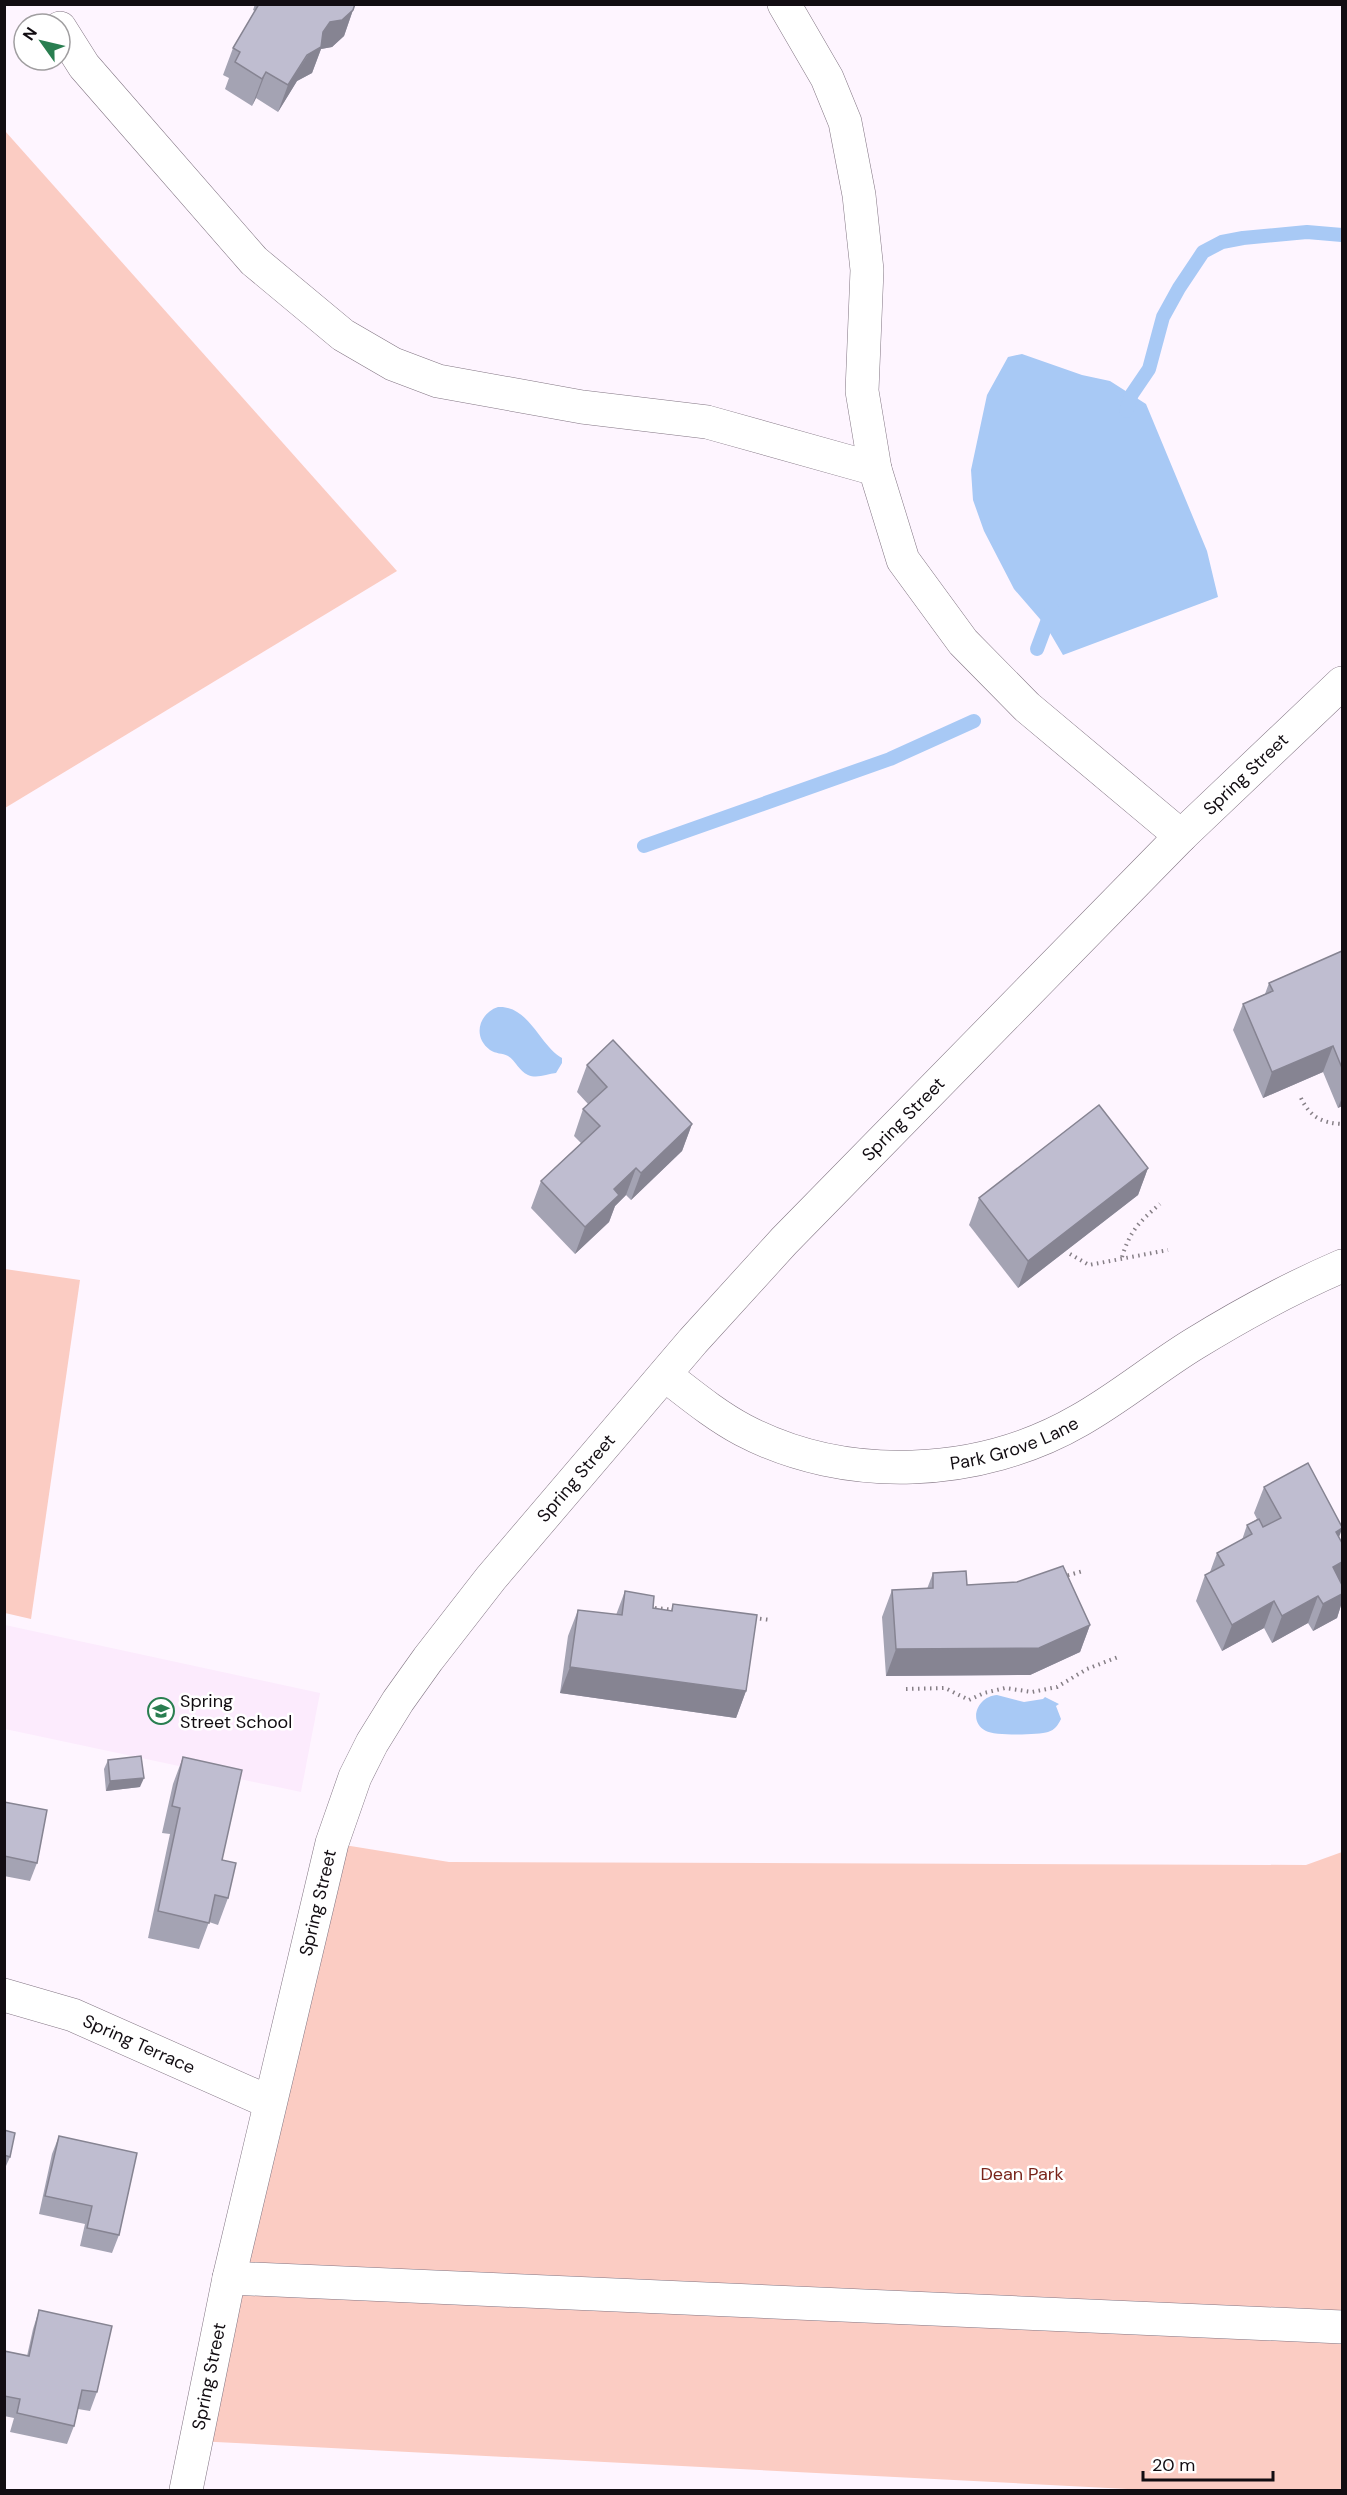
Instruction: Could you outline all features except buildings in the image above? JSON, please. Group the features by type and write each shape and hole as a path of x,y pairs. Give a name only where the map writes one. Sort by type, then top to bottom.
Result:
{"street":[{"path":"784,4 827,78 845,122 859,195 867,270 862,391 875,469 903,560 963,642 1027,707 1181,836"},
{"path":"72,47 84,66 254,261 343,335 393,363 438,381 582,407 706,422 875,469"},
{"name":"Spring Street","path":"186,2490 229,2278 332,1843 354,1777 372,1743 410,1684 491,1578 665,1375 784,1241 1181,836 1342,683"},
{"name":"Park Grove Lane","path":"665,1375 715,1413 745,1431 810,1455 844,1463 914,1467 983,1459 1017,1449 1080,1420 1194,1344 1310,1280 1342,1266"},
{"name":"Spring Terrace","path":"4,1995 73,2015 269,2102"},
{"path":"229,2278 1342,2327"}],"path":[{"path":"1301,1098 1307,1111 1319,1120 1342,1124"},
{"path":"1122,1257 1128,1239 1138,1223 1160,1204"},
{"path":"1070,1254 1089,1265 1168,1250"},
{"path":"1051,1580 1083,1571"},
{"path":"655,1608 678,1610"},
{"path":"748,1618 771,1620"},
{"path":"906,1689 945,1688 969,1700 984,1693 1005,1689 1032,1692 1057,1687 1087,1669 1118,1657"}],"shaded area":[{"name":"Spring Street School","path":"5,1625 320,1693 301,1792 5,1729"}],"green space":[{"path":"5,131 397,571 4,808"},
{"path":"5,1269 80,1280 31,1619 5,1613"},
{"name":"Dean Park","path":"332,1843 449,1862 1306,1865 1342,1852 1342,2490 1147,2490 196,2441"}],"water":[{"path":"1022,354 1082,375 1110,381 1146,404 1207,551 1218,597 1063,655 1046,626 1014,589 984,531 973,500 971,470 987,395 1008,357"},
{"path":"498,1007 518,1012 562,1058 562,1063 556,1073 528,1075 508,1056 492,1051 484,1045 480,1032 482,1020 486,1014"},
{"path":"997,1695 1024,1702 1045,1697 1059,1704 1056,1706 1061,1719 1054,1729 1043,1733 991,1733 980,1727 976,1715 980,1704 990,1696"}],"waterway":[{"path":"1126,411 1132,394 1149,369 1163,317 1203,252 1222,242 1243,238 1307,232 1342,235"},
{"path":"1037,649 1052,609"},
{"path":"644,846 890,759 974,721"}],"place":[{"name":"Spring Street School","path":"161,1711"}]}
